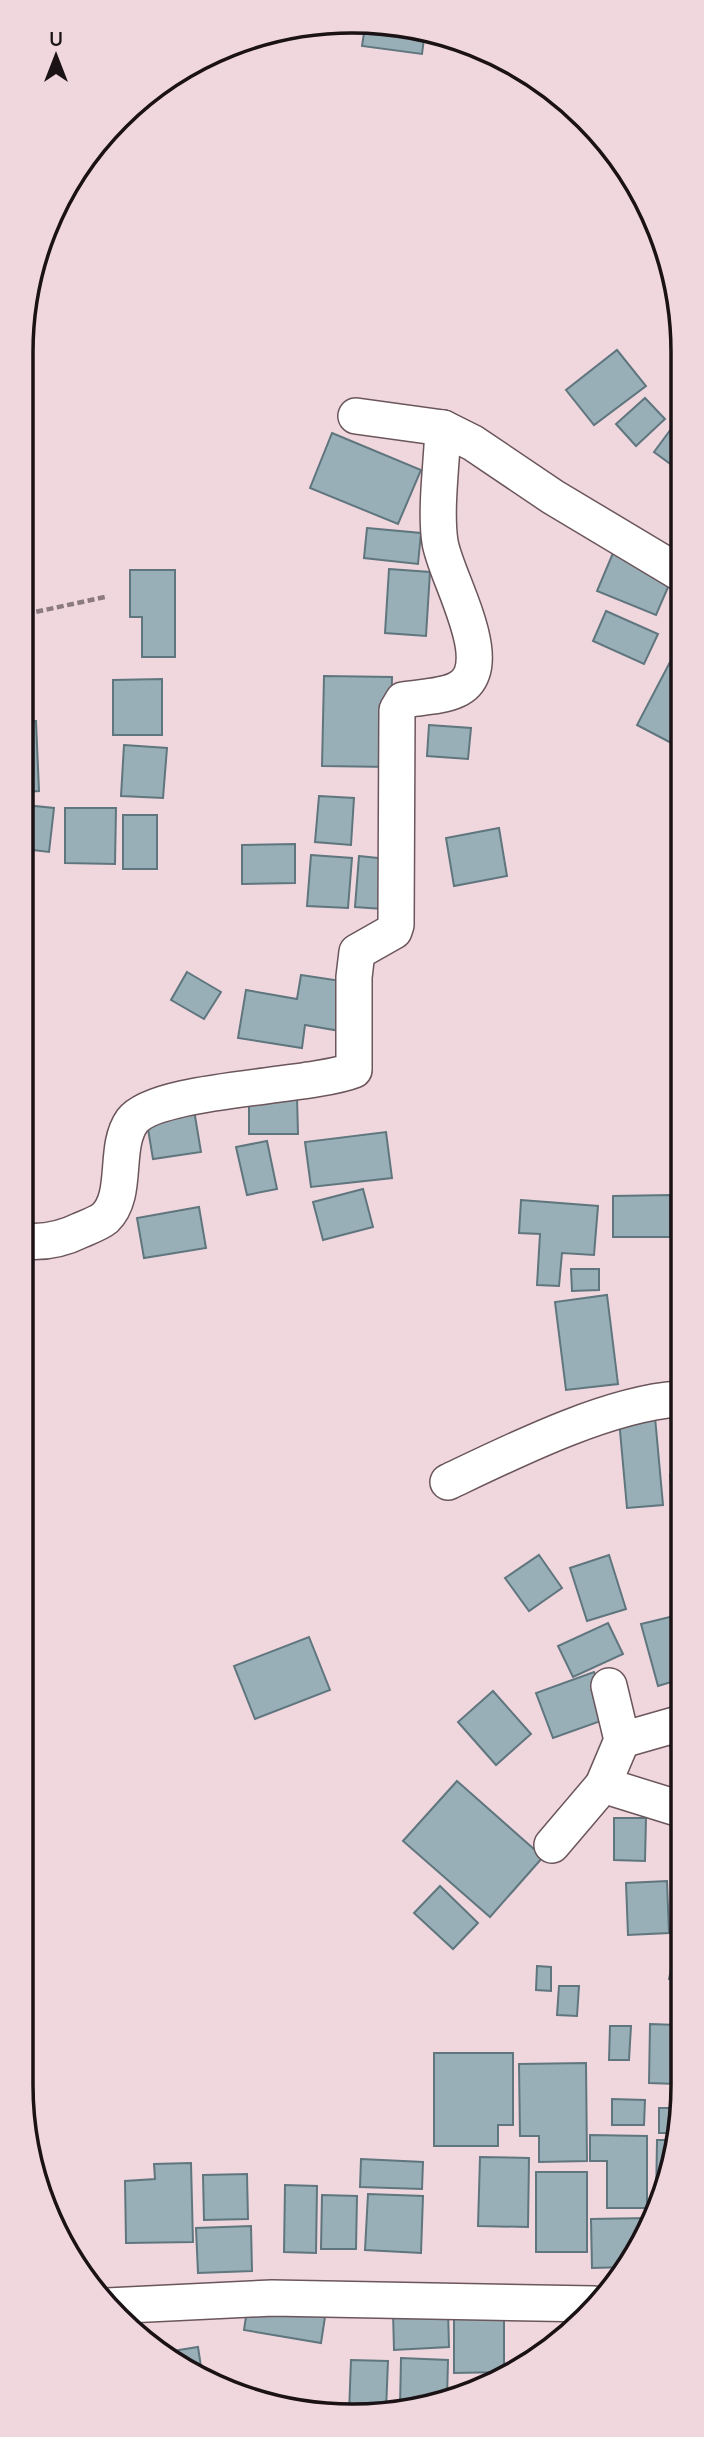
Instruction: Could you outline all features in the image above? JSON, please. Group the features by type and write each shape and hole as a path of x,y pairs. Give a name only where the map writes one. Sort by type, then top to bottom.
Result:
{"street":[{"path":"356,416 443,428 473,443 553,497 671,568"},
{"path":"33,1240 60,1239 105,1218 116,1196 125,1142 132,1121 148,1111 198,1094 297,1083 354,1070 354,977 357,952 394,931 396,925 397,710 403,700 453,692 465,686 475,666 470,631 440,542 443,428"},
{"path":"448,1482 540,1439 653,1400 671,1399"},
{"path":"552,1845 603,1785 622,1740 609,1686"},
{"path":"622,1740 671,1726"},
{"path":"603,1785 671,1806"},
{"path":"122,2305 272,2298 583,2304"}],"path":[{"path":"33,612 105,597"}],"building":[{"path":"364,34 424,41 422,54 362,46"},
{"path":"617,350 646,386 594,425 566,390"},
{"path":"645,398 665,419 636,446 616,424"},
{"path":"671,429 671,464 654,452"},
{"path":"332,433 421,470 398,524 310,488"},
{"path":"367,528 421,533 418,564 364,558"},
{"path":"613,553 671,578 656,615 597,591"},
{"path":"389,569 430,572 426,636 385,633"},
{"path":"130,570 175,570 175,657 142,657 142,617 130,617"},
{"path":"606,611 658,634 644,664 593,641"},
{"path":"671,660 671,743 637,725"},
{"path":"324,676 392,677 390,767 322,766"},
{"path":"162,679 162,735 113,735 113,680"},
{"path":"33,721 36,721 39,791 33,791"},
{"path":"429,725 471,728 468,759 427,756"},
{"path":"124,745 167,748 163,798 121,796"},
{"path":"319,796 354,798 351,845 315,842"},
{"path":"33,806 54,808 49,852 33,850"},
{"path":"65,808 116,808 115,864 65,863"},
{"path":"123,815 157,815 157,869 123,869"},
{"path":"499,828 507,876 454,886 446,838"},
{"path":"295,844 295,883 242,884 242,845"},
{"path":"311,855 352,858 348,908 307,906"},
{"path":"359,856 387,859 383,909 355,907"},
{"path":"187,972 221,992 204,1019 171,1000"},
{"path":"301,975 348,982 340,1031 305,1025 302,1048 238,1038 246,990 297,999"},
{"path":"249,1097 297,1097 298,1134 249,1134"},
{"path":"194,1110 201,1152 153,1159 146,1117"},
{"path":"386,1132 392,1178 311,1187 305,1142"},
{"path":"267,1141 277,1189 247,1195 236,1147"},
{"path":"363,1189 373,1227 323,1240 313,1202"},
{"path":"670,1195 670,1237 613,1237 613,1196"},
{"path":"521,1200 598,1206 594,1255 562,1253 559,1286 537,1285 540,1234 519,1233"},
{"path":"199,1207 206,1248 144,1258 137,1218"},
{"path":"571,1269 599,1269 599,1290 572,1291"},
{"path":"607,1295 618,1384 566,1390 555,1302"},
{"path":"655,1417 663,1505 627,1508 619,1420"},
{"path":"539,1555 562,1588 529,1611 505,1578"},
{"path":"609,1555 626,1609 587,1621 570,1568"},
{"path":"671,1617 671,1682 658,1686 641,1624"},
{"path":"608,1623 623,1654 573,1677 558,1646"},
{"path":"309,1637 330,1690 255,1719 234,1666"},
{"path":"594,1672 612,1717 553,1738 536,1693"},
{"path":"493,1691 531,1734 496,1765 458,1722"},
{"path":"671,1732 671,1749 666,1734"},
{"path":"457,1781 543,1857 490,1917 403,1841"},
{"path":"614,1818 646,1818 645,1861 614,1860"},
{"path":"667,1881 669,1933 628,1935 626,1883"},
{"path":"440,1886 478,1923 453,1949 414,1913"},
{"path":"537,1966 551,1967 551,1991 536,1990"},
{"path":"559,1986 579,1986 577,2016 557,2015"},
{"path":"650,2024 671,2025 671,2084 649,2083"},
{"path":"610,2026 631,2026 629,2060 609,2060"},
{"path":"434,2053 513,2053 513,2125 498,2125 498,2146 434,2146"},
{"path":"586,2063 587,2161 539,2162 539,2136 520,2136 519,2064"},
{"path":"612,2099 645,2100 644,2125 612,2125"},
{"path":"659,2108 670,2108 667,2133 659,2133"},
{"path":"590,2135 647,2136 646,2208 607,2208 607,2161 590,2161"},
{"path":"657,2140 666,2140 665,2147 656,2179"},
{"path":"480,2157 529,2158 528,2227 478,2226"},
{"path":"361,2159 423,2162 422,2189 360,2187"},
{"path":"191,2163 193,2242 126,2243 125,2181 155,2179 154,2164"},
{"path":"536,2172 587,2172 587,2252 536,2252"},
{"path":"247,2174 248,2219 204,2220 203,2175"},
{"path":"285,2185 317,2186 316,2253 284,2252"},
{"path":"368,2194 423,2196 421,2253 365,2250"},
{"path":"322,2195 357,2196 356,2249 321,2249"},
{"path":"641,2218 613,2267 592,2268 591,2219"},
{"path":"251,2226 252,2271 198,2273 196,2228"},
{"path":"248,2303 325,2317 321,2343 244,2330"},
{"path":"448,2310 449,2347 394,2350 393,2312"},
{"path":"454,2313 504,2313 504,2365 490,2372 454,2373"},
{"path":"198,2347 201,2365 193,2361 176,2350"},
{"path":"401,2358 448,2360 447,2389 400,2400"},
{"path":"351,2360 388,2361 386,2402 349,2404"}]}
